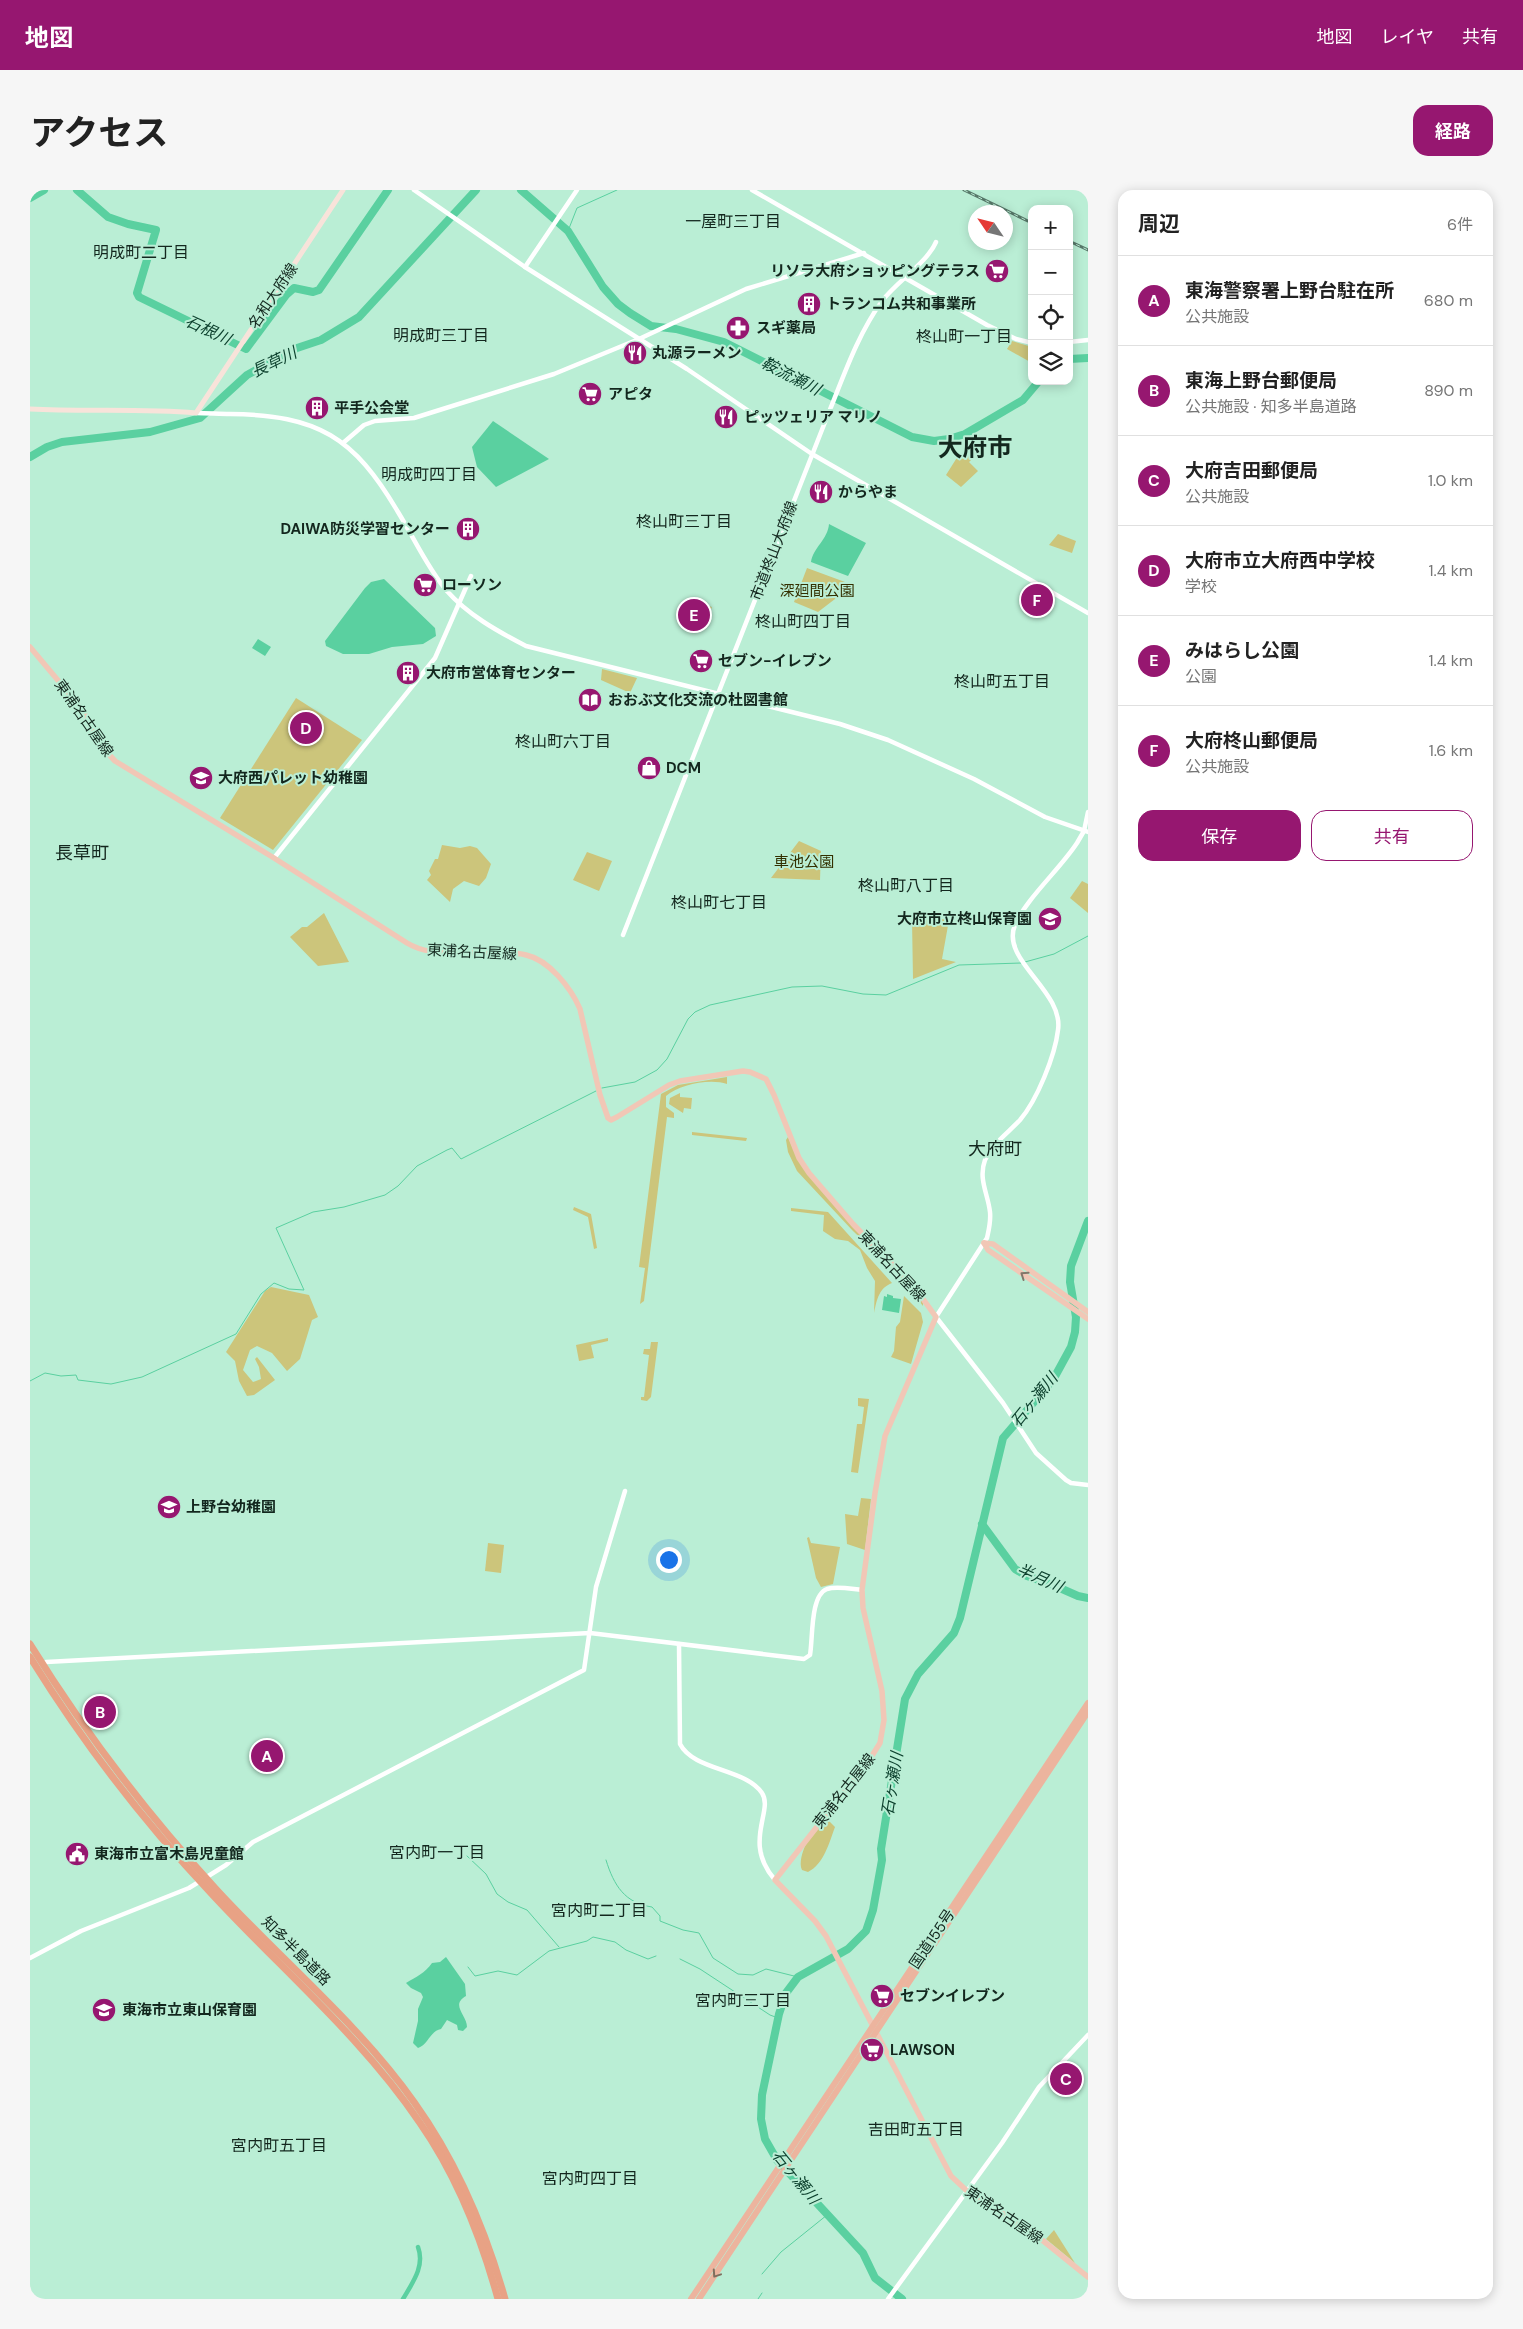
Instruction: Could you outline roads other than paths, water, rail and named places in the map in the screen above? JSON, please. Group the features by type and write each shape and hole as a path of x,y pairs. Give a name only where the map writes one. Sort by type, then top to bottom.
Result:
{"highway":[{"name":"知多半島道路","path":"30,1644 83,1725 157,1821 230,1904 364,2042 413,2100 441,2142 468,2194 488,2244 504,2299"},
{"name":"知多半島道路","path":"30,1656 101,1761 167,1843 222,1905 364,2051 421,2123 462,2197 482,2246 498,2299"},
{"name":"国道155号","path":"875,2029 1088,1702"},
{"name":"国道155号","path":"699,2299 788,2159 1088,1712"},
{"name":"国道155号","path":"691,2299 779,2173"}],"main road":[{"name":"名和大府線","path":"198,413 343,190"},
{"path":"30,409 124,412 160,410 198,413"},
{"name":"東浦名古屋線","path":"30,647 82,709 106,754 274,858 319,889 413,946 444,953 519,954 540,962 552,971 576,1000 605,1116 611,1120 669,1085 680,1081 743,1071 766,1079 777,1101 799,1158 809,1173 852,1224 913,1285 936,1318 885,1436 874,1493 862,1590 865,1623 882,1691 884,1720 880,1743 868,1762 775,1880 815,1921 833,1949 948,2171 966,2190 1036,2235 1088,2277"},
{"path":"984,1243 993,1244 1085,1310"},
{"path":"984,1243 988,1250 1088,1319"}],"street":[{"path":"414,190 525,267 639,339 812,454 1088,613"},
{"path":"525,267 576,190"},
{"path":"752,190 1000,332 1028,342"},
{"name":"市道柊山大府線","path":"622,935 828,412 864,330 874,312 903,277 928,256 936,242"},
{"path":"343,443 364,425 375,421 414,418 554,374 648,335 746,288 864,253"},
{"path":"1073,342 1088,340"},
{"path":"198,413 255,414 286,419 314,425 343,443 362,460 382,485 438,579 460,604 489,626 526,646 840,724 888,740 982,784 1045,817 1086,831"},
{"path":"274,858 435,658 472,576"},
{"path":"1088,812 1086,831 1068,857 1019,916 1015,925 1013,944 1025,965 1049,996 1058,1016 1059,1028 1045,1072 1031,1104 1020,1120 990,1152 986,1159 982,1175 990,1210 990,1224 984,1243 936,1318 1012,1417 1036,1453 1060,1475 1072,1483 1088,1485"},
{"path":"30,1958 81,1931 205,1880 248,1846 316,1808 584,1670 596,1587 625,1491"},
{"path":"46,1662 590,1633 804,1659 810,1655 815,1606 818,1596 831,1588 862,1590"},
{"path":"679,1644 680,1744 689,1755 752,1783 761,1792 764,1803 759,1833 760,1852 767,1870 775,1880"},
{"path":"888,2299 1002,2143 1039,2088 1088,2035"}],"waterway":[{"name":"石根川","path":"30,198 44,190"},
{"name":"石根川","path":"77,190 108,217 128,224 156,230 137,293 139,297 246,349 286,295 294,288 313,292 319,290 388,190"},
{"name":"長草川","path":"30,457 47,447 62,442 150,432 200,418 247,375 297,348 321,340 359,317 476,190"},
{"name":"鞍流瀬川","path":"521,190 568,231 603,287 618,304 630,313 651,326 676,329 724,342 912,437 934,441 965,434 1023,400 1036,385"},
{"path":"568,231 577,208 617,190"},
{"name":"鞍流瀬川","path":"1073,359 1088,358"},
{"path":"1025,962 1054,954 1088,936"},
{"path":"602,1088 635,1082 657,1070 667,1059 688,1019 695,1012 710,1005 792,987 822,986 863,994 886,995 959,965 1021,963"},
{"path":"30,1381 45,1373 61,1376 76,1375 78,1380 111,1384 142,1377 236,1334 261,1294 274,1283 289,1289 304,1290 276,1228 313,1212 344,1207 385,1195 398,1186 417,1166 447,1150 452,1148 461,1159 596,1091"},
{"name":"石ヶ瀬川","path":"902,2299 875,2278 863,2253 777,2160 765,2139 761,2119 762,2095 779,2014 786,1993 798,1977 848,1949 866,1931 873,1910 882,1860 881,1849 905,1699 918,1674 954,1633 960,1618 1003,1438 1053,1380 1071,1347 1076,1317 1070,1282 1071,1266 1088,1221"},
{"name":"半月川","path":"982,1524 1015,1569 1027,1576 1078,1596 1088,1598"},
{"path":"467,1856 486,1874 497,1894 508,1902 527,1910 559,1947"},
{"path":"606,1860 613,1878 622,1892 635,1902 652,1907 660,1916 660,1921 683,1930 699,1933 713,1958 738,1974 753,1975 766,1969 798,1977"},
{"path":"468,1967 475,1976 498,1971 517,1975 549,1951 587,1941 593,1937 615,1942 626,1950 648,1959 656,1956"},
{"path":"680,1959 700,1969 770,2015 778,2018"},
{"path":"762,2274 781,2252 827,2215"},
{"path":"403,2299 417,2274 420,2261 418,2247"},
{"path":"758,2299 762,2293"}],"railway":[{"path":"964,190 1028,221"},
{"path":"1073,243 1088,250"}],"place":[{"name":"リソラ大府ショッピングテラス","path":"997,271"},
{"name":"トランコム共和事業所","path":"809,304"},
{"name":"スギ薬局","path":"738,328"},
{"name":"丸源ラーメン","path":"635,353"},
{"name":"アピタ","path":"590,394"},
{"name":"平手公会堂","path":"317,408"},
{"name":"ピッツェリア マリノ","path":"726,417"},
{"name":"からやま","path":"821,492"},
{"name":"DAIWA防災学習センター","path":"468,529"},
{"name":"ローソン","path":"425,585"},
{"name":"大府柊山郵便局","path":"1037,600"},
{"name":"みはらし公園","path":"694,615"},
{"name":"セブン-イレブン","path":"701,661"},
{"name":"大府市営体育センター","path":"408,673"},
{"name":"おおぶ文化交流の杜図書館","path":"590,700"},
{"name":"大府市立大府西中学校","path":"306,728"},
{"name":"DCM","path":"649,768"},
{"name":"大府西パレット幼稚園","path":"201,778"},
{"name":"大府市立柊山保育園","path":"1050,919"},
{"name":"上野台幼稚園","path":"169,1507"},
{"name":"東海上野台郵便局","path":"100,1712"},
{"name":"東海警察署上野台駐在所","path":"267,1756"},
{"name":"東海市立富木島児童館","path":"77,1854"},
{"name":"セブンイレブン","path":"882,1996"},
{"name":"東海市立東山保育園","path":"104,2010"},
{"name":"LAWSON","path":"872,2050"},
{"name":"大府吉田郵便局","path":"1066,2079"}],"district":[{"name":"一屋町三丁目","path":"733,221"},
{"name":"明成町二丁目","path":"141,252"},
{"name":"明成町三丁目","path":"441,335"},
{"name":"柊山町一丁目","path":"964,336"},
{"name":"大府市","path":"975,447"},
{"name":"明成町四丁目","path":"429,474"},
{"name":"柊山町三丁目","path":"684,521"},
{"name":"柊山町四丁目","path":"803,621"},
{"name":"柊山町五丁目","path":"1002,681"},
{"name":"柊山町六丁目","path":"563,741"},
{"name":"長草町","path":"82,853"},
{"name":"柊山町八丁目","path":"906,885"},
{"name":"柊山町七丁目","path":"719,902"},
{"name":"大府町","path":"995,1149"},
{"name":"宮内町一丁目","path":"437,1852"},
{"name":"宮内町二丁目","path":"599,1910"},
{"name":"宮内町三丁目","path":"743,2000"},
{"name":"吉田町五丁目","path":"916,2129"},
{"name":"宮内町五丁目","path":"279,2145"},
{"name":"宮内町四丁目","path":"590,2178"}],"park label":[{"name":"深廻間公園","path":"817,591"},
{"name":"車池公園","path":"804,862"}]}
